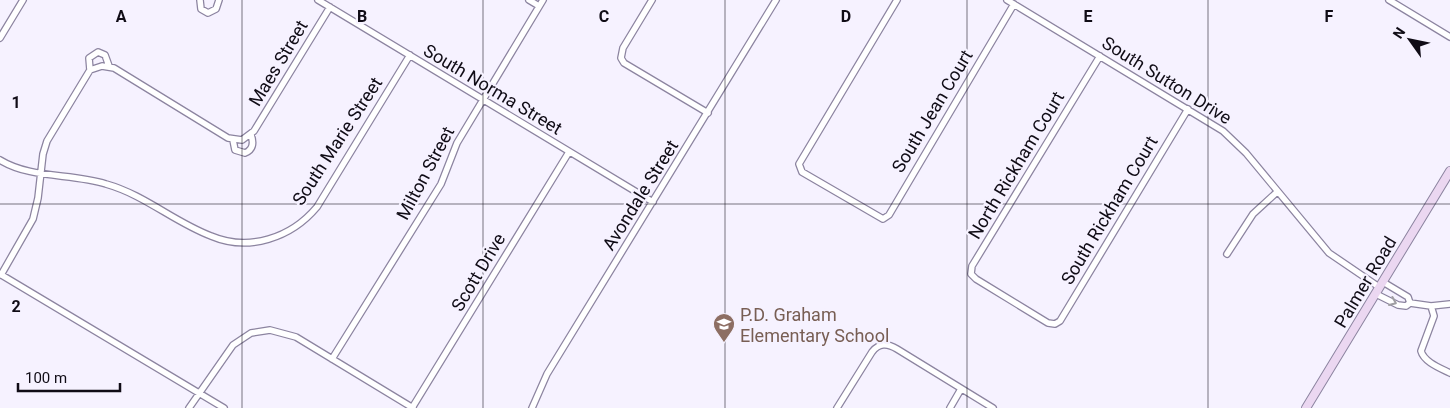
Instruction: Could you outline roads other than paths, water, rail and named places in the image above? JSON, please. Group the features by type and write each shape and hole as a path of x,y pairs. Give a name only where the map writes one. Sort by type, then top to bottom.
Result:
{"street":[{"path":"0,38 23,0"},
{"path":"200,0 201,9 208,12 216,9 219,0"},
{"name":"South Norma Street","path":"318,0 653,202"},
{"path":"529,0 539,6"},
{"name":"Milton Street","path":"332,360 441,184 457,143 543,0"},
{"path":"652,0 623,48 621,58 624,63 708,113"},
{"name":"Avondale Street","path":"532,408 547,374 776,0"},
{"name":"South Jean Court","path":"897,0 800,161 800,171 883,220 889,215 1014,4"},
{"name":"South Sutton Drive","path":"1007,0 1188,109 1233,140 1329,253 1379,288"},
{"path":"1389,0 1450,37"},
{"name":"Maes Street","path":"1,274 33,219 47,141 90,70 89,58 98,52 105,55 109,66 233,140 235,150 245,154 252,148 251,135 330,7"},
{"name":"South Marie Street","path":"0,160 20,169 90,179 122,189 152,202 202,232 220,239 247,243 271,239 296,227 316,207 410,55"},
{"name":"North Rickham Court","path":"1055,324 1048,323 973,277 972,266 1100,56"},
{"path":"90,70 98,66 109,66"},
{"name":"South Rickham Court","path":"1055,324 1063,319 1188,109"},
{"path":"233,140 242,140 251,135"},
{"name":"Scott Drive","path":"412,408 569,152"},
{"name":"Palmer Road","path":"1306,408 1450,171"},
{"path":"1227,254 1253,214 1277,192"},
{"path":"1,274 224,408"},
{"path":"1379,288 1408,297 1410,303"},
{"path":"1379,288 1398,305 1406,306 1410,303 1431,306 1450,304"},
{"path":"1431,306 1434,316 1421,351 1422,356 1450,373"},
{"path":"190,408 228,350 251,333 270,330 287,333 412,408"},
{"path":"837,408 872,352 881,345 891,346 993,408"},
{"path":"950,408 961,389"}],"place":[{"name":"P.D. Graham Elementary School","path":"724,343"}]}
